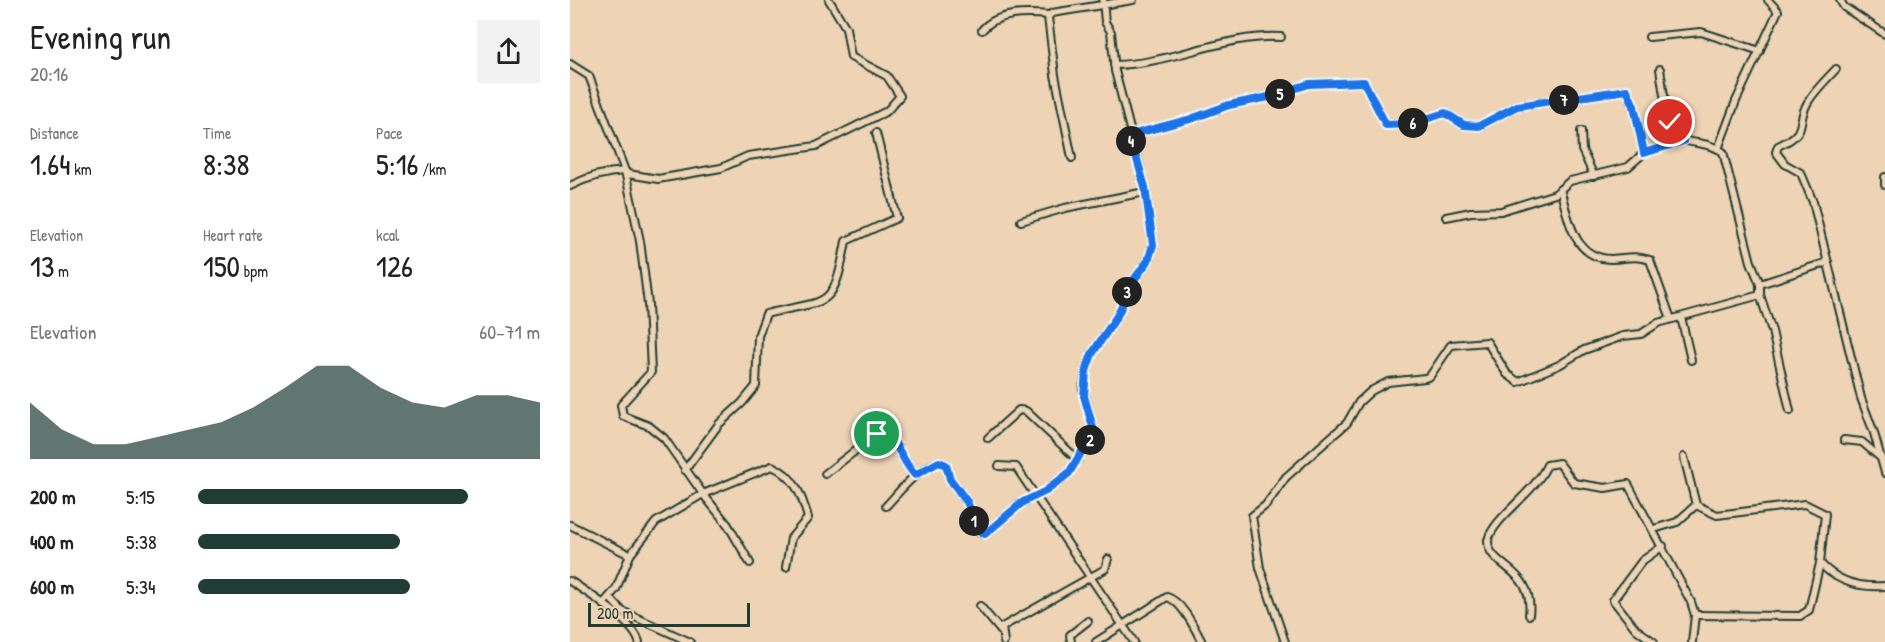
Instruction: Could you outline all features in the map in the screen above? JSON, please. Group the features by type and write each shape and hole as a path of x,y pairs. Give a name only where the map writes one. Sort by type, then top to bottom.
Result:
{"street":[{"path":"570,186 588,177 625,171 628,174 657,179 721,168 748,156 816,146 892,107 900,96 887,76 851,57 846,28 829,0"},
{"path":"982,30 988,22 999,18 1020,14 1049,15 1103,3 1133,0"},
{"path":"1718,149 1736,101 1778,11 1768,0"},
{"path":"1840,0 1844,7 1885,34"},
{"path":"886,506 915,475 939,462 946,465 950,479 967,502 980,531 985,534 1023,502 1036,497 1069,473 1094,431 1083,389 1092,354 1117,316 1133,281 1150,255 1153,233 1114,65 1111,32 1105,22 1103,3"},
{"path":"1049,15 1055,75 1072,158"},
{"path":"1649,37 1701,32 1760,51"},
{"path":"1114,65 1146,63 1258,35 1281,37"},
{"path":"570,64 589,76 625,171 640,242 647,294 651,372 621,405 622,416 649,426 664,438 685,470 728,525 750,563"},
{"path":"1659,69 1672,129 1683,141"},
{"path":"1836,69 1807,104 1802,125 1793,140 1778,147 1776,152 1785,164 1801,173 1814,202 1861,398 1885,473"},
{"path":"1130,135 1309,84 1364,82 1386,125 1410,124 1445,113 1471,127 1498,118 1517,106 1627,90 1634,106 1644,153"},
{"path":"1581,131 1582,150 1594,176"},
{"path":"685,470 718,424 742,404 756,386 758,336 766,314 803,308 825,301 834,289 846,241 897,218 876,133"},
{"path":"1446,217 1471,212 1501,210 1555,194 1570,181 1628,167 1644,153 1683,141 1718,149 1725,158 1751,262 1760,284 1760,294 1772,331 1791,411"},
{"path":"1885,177 1885,185"},
{"path":"1560,189 1578,244 1585,251 1599,257 1614,259 1631,255 1650,260 1671,319"},
{"path":"1021,221 1075,206 1145,192"},
{"path":"1760,284 1828,262"},
{"path":"1285,642 1260,568 1252,516 1266,505 1286,477 1347,423 1359,402 1371,391 1388,382 1430,376 1451,345 1487,342 1507,374 1518,382 1559,365 1584,350 1623,336 1641,334 1671,319 1760,294"},
{"path":"1681,317 1691,360"},
{"path":"988,438 1019,410 1026,411 1078,460"},
{"path":"825,474 877,434 885,431 900,451 905,464 915,475"},
{"path":"1844,440 1862,442 1882,460"},
{"path":"1683,457 1696,506"},
{"path":"1528,615 1531,599 1525,587 1515,573 1492,553 1488,540 1495,525 1541,479 1547,465 1558,463 1574,483 1605,488 1628,484 1663,546 1695,615 1692,642"},
{"path":"603,604 616,589 630,555 656,522 703,494 772,466 785,471 797,486 808,518 791,538 786,567"},
{"path":"999,466 1016,467 1134,642"},
{"path":"1695,615 1800,616 1809,610 1820,563 1825,514 1805,504 1759,508 1718,515 1696,506"},
{"path":"1654,530 1677,522 1696,506"},
{"path":"570,525 630,555"},
{"path":"1654,642 1636,629 1613,600 1642,561 1663,546"},
{"path":"1001,631 1002,627 1105,569 1108,559"},
{"path":"1820,563 1828,572 1850,584 1885,586"},
{"path":"570,581 603,604 635,631 639,642"},
{"path":"610,598 622,610 690,642"},
{"path":"1096,642 1161,599 1172,599 1202,642"},
{"path":"980,606 1001,631 1004,642"},
{"path":"1071,642 1070,635 1088,621"}],"route":[{"path":"877,434 885,431 891,437 905,464 915,475 929,465 939,462 946,465 950,479 967,502 971,516 980,531 985,534 1023,502 1046,491 1074,468 1094,431 1083,389 1092,354 1117,316 1139,271 1148,261 1153,245 1145,187 1130,135 1309,84 1349,82 1364,82 1386,125 1410,124 1445,113 1464,125 1479,126 1517,106 1627,90 1634,106 1644,153 1683,141 1676,135 1670,122"}]}
